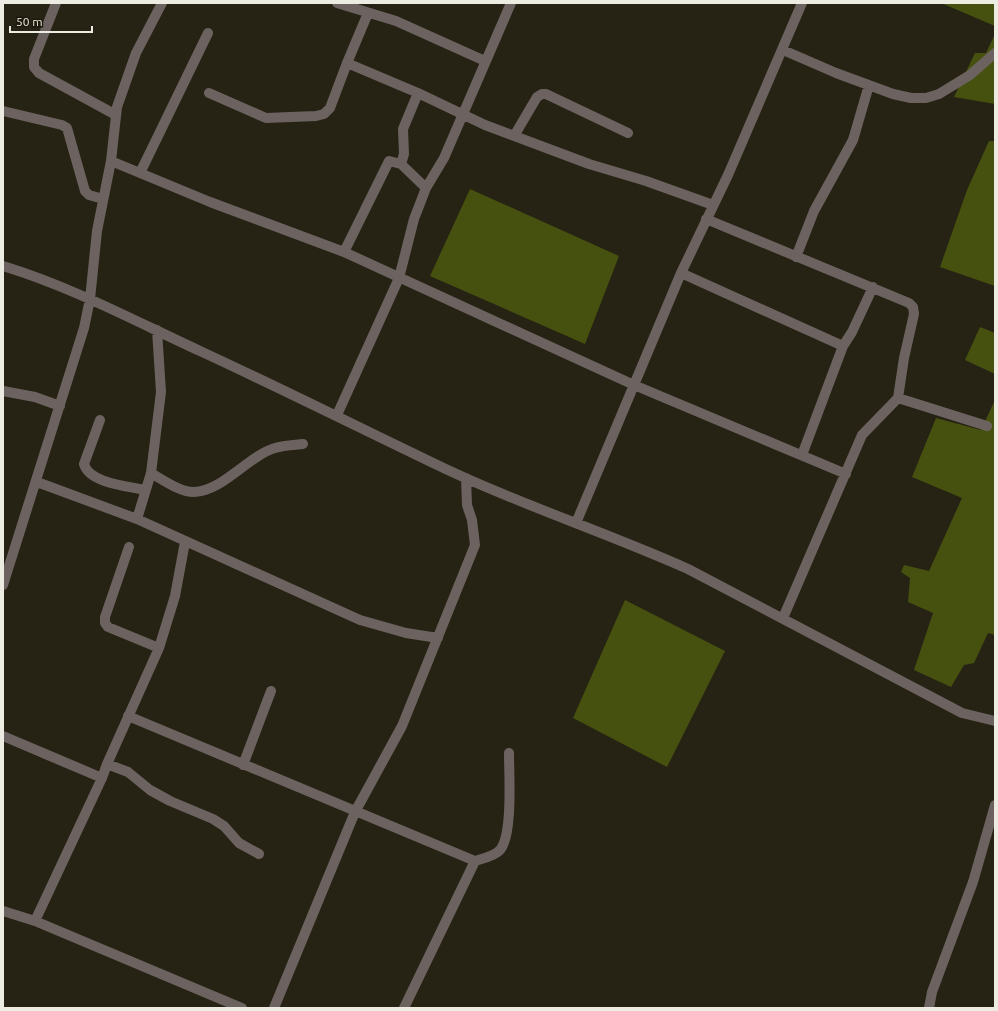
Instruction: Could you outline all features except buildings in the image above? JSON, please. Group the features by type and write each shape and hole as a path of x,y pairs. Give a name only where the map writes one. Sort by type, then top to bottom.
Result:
{"street":[{"path":"56,3 34,59 34,67 39,73 116,115"},
{"path":"3,585 84,328 90,299 97,230 111,161 116,115 136,54 162,3"},
{"path":"337,3 396,21 485,62"},
{"path":"337,416 399,278 414,219 426,188 444,158 511,3"},
{"path":"576,523 681,273 728,176 802,3"},
{"path":"209,93 266,118 316,116 324,114 330,108 346,63 368,13"},
{"path":"140,174 208,33"},
{"path":"782,50 893,94 911,98 926,98 939,94 956,85 995,53"},
{"path":"346,63 418,93 462,115 514,136 589,164 646,181 713,205"},
{"path":"796,257 817,205 853,140 869,85"},
{"path":"401,164 404,154 403,129 418,93"},
{"path":"514,136 538,96 542,94 546,94 628,133"},
{"path":"3,111 62,125 67,128 85,191 88,195 103,199"},
{"path":"111,161 210,202 344,252 515,329 634,385 846,474"},
{"path":"344,252 386,163 389,161 401,164 426,188"},
{"path":"706,219 909,303 913,307 914,314 904,358 898,398 862,435 783,618"},
{"path":"3,266 36,277 90,299 466,478 529,506 643,549 688,569 962,713 995,721"},
{"path":"681,273 843,346"},
{"path":"802,455 843,346 852,332 872,288"},
{"path":"137,519 151,473 161,392 157,330"},
{"path":"3,391 34,397 60,406"},
{"path":"898,398 987,426"},
{"path":"100,420 84,464 86,471 93,476 106,481 145,490"},
{"path":"151,473 181,488 193,492 204,490 224,480 246,464 275,448 303,444"},
{"path":"274,1008 355,812 402,726 475,545 472,520 467,505 466,478"},
{"path":"36,482 137,519 360,620 406,633 438,638"},
{"path":"35,922 102,778 106,764 158,648 175,596 185,542"},
{"path":"129,547 105,617 105,623 108,627 158,648"},
{"path":"243,764 271,691"},
{"path":"128,716 474,861 499,852 505,844 508,826 509,753"},
{"path":"3,736 102,778"},
{"path":"106,764 128,772 150,790 170,801 213,819 224,826 239,843 259,854"},
{"path":"929,1008 932,992 973,882 995,805"},
{"path":"404,1008 474,861"},
{"path":"3,911 35,922 242,1008"}],"green space":[{"path":"941,3 995,3 995,26"},
{"path":"995,34 995,104 954,97 975,53 986,53"},
{"path":"989,141 995,141 995,286 940,267 967,190"},
{"path":"470,189 619,256 585,344 430,276"},
{"path":"980,327 995,333 995,374 965,360"},
{"path":"995,400 995,635 988,633 974,663 964,665 951,687 914,670 933,613 908,602 910,578 901,572 904,565 929,571 962,498 912,477 936,418 981,430"},
{"path":"625,600 725,651 667,767 573,718"}]}
